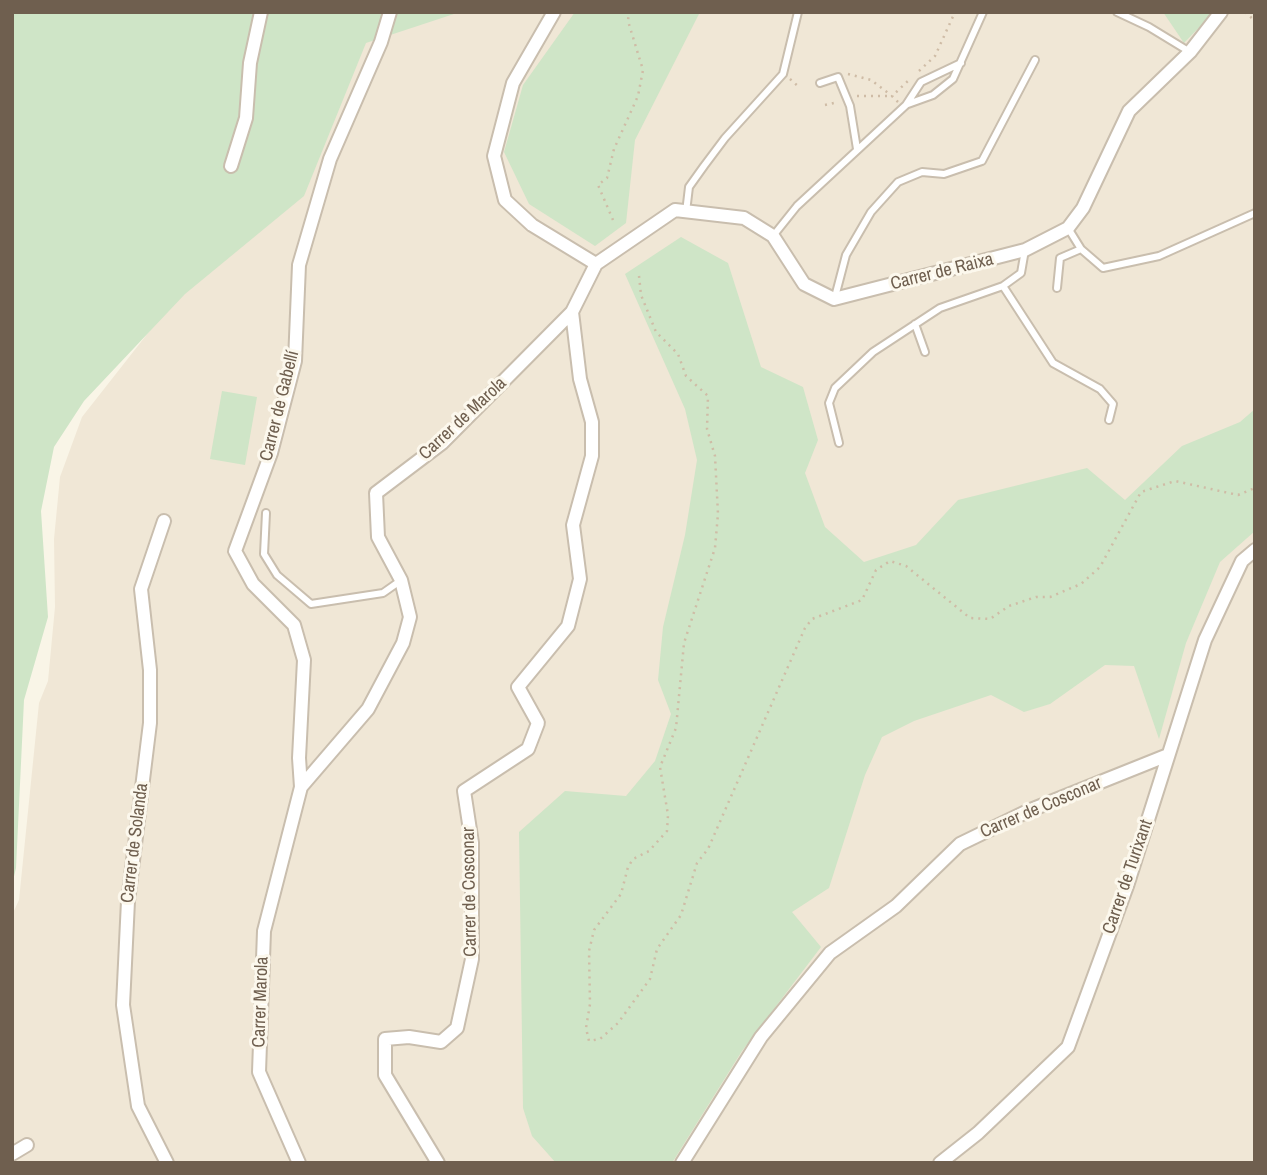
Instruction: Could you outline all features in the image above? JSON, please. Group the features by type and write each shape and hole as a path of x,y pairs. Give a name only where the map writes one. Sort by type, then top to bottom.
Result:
{"street":[{"path":"231,166 246,118 250,63 261,12"},
{"name":"Carrer de Gabellí","path":"301,787 299,758 304,660 294,625 253,584 235,551 271,453 295,361 299,264 330,159 381,42 390,12"},
{"path":"554,12 513,83 494,156 505,200 532,225 596,264 675,210 744,218 773,236 804,284 834,299"},
{"name":"Carrer de Raixa","path":"834,299 1025,250 1068,228 1083,208 1129,111 1190,52 1221,12"},
{"name":"Carrer de Marola","path":"288,835 301,787 368,709 403,643 410,617 401,580 378,537 376,493 442,443 572,312 596,264"},
{"name":"Carrer de Cosconar","path":"438,1163 385,1075 385,1039 410,1037 441,1042 457,1028 472,959 472,843 464,791 528,749 538,723 518,687 568,626 580,579 573,525 592,456 592,422 580,379 572,312"},
{"name":"Carrer de Solanda","path":"164,521 141,589 150,670 150,723 128,901 123,1005 138,1106 167,1163"},
{"name":"Carrer de Turixant","path":"940,1163 978,1133 1068,1047 1127,886 1205,639 1242,561 1255,550"},
{"name":"Carrer de Cosconar","path":"682,1163 761,1037 831,953 896,906 960,844 1028,811 1168,755"},
{"name":"Carrer Marola","path":"288,835 264,931 259,1072 299,1163"},
{"path":"12,1154 27,1145"}],"lane":[{"path":"686,212 689,187 783,74 798,12"},
{"path":"906,105 933,96 953,79 983,12"},
{"path":"1117,12 1149,27 1190,52"},
{"path":"834,299 846,255 871,212 898,182 922,173 944,174 982,161 1035,60"},
{"path":"773,236 797,206 906,105 921,82 961,62"},
{"path":"820,83 838,77 850,106 857,149"},
{"path":"1068,228 1081,248 1103,268 1159,256 1255,213"},
{"path":"1057,288 1060,258 1081,248"},
{"path":"839,443 829,402 835,388 873,352 940,308 1003,286 1021,273 1025,250"},
{"path":"1003,286 1053,363 1100,389 1114,404 1110,420"},
{"path":"915,324 925,352"},
{"path":"265,513 264,554 277,575 312,604 383,593 401,580"}],"path":[{"path":"613,220 598,185 607,178 626,117 639,96 643,70 628,20 629,12"},
{"path":"935,56 955,12"},
{"path":"1245,12 1255,21"},
{"path":"848,74 871,80 892,96 864,93 856,96"},
{"path":"789,78 800,88"},
{"path":"825,105 836,102"},
{"path":"639,276 641,295 656,332 678,354 686,376 708,396 707,429 715,456 718,514 715,548 684,643 676,727 660,767 668,815 667,831 649,851 633,859 628,867 621,894 594,930 589,951 590,1004 586,1028 589,1041 600,1039 618,1023 650,979 657,949 681,915 697,863 708,849 790,660 812,619 862,600 877,570 890,561 906,566 970,618 990,619 1009,606 1036,597 1050,597 1081,584 1100,567 1141,492 1175,481 1238,495 1255,488"}],"shaded area":[{"path":"256,12 1255,12 1255,1163 12,1163 12,915 19,900 39,703 48,681 55,607 54,539 60,477 82,417 181,291"}],"green space":[{"path":"12,12 460,12 366,43 304,196 185,294 84,401 54,447 41,511 48,617 24,700 16,868 12,885"},
{"path":"575,12 700,12 635,140 626,223 595,246 529,204 504,152 523,85"},
{"path":"1163,12 1214,12 1184,43"},
{"path":"681,237 728,263 761,367 803,387 818,440 805,473 825,527 864,562 916,545 958,500 1087,468 1125,500 1182,446 1240,422 1255,409 1255,531 1220,562 1186,643 1159,739 1134,666 1105,665 1050,704 1024,712 991,695 914,721 882,737 865,775 829,888 792,912 821,947 742,1051 672,1163 556,1163 532,1136 523,1108 519,832 565,791 626,796 655,761 671,714 658,680 663,627 685,535 697,460 685,409 625,274"},
{"path":"222,391 257,397 245,465 210,459"}]}
